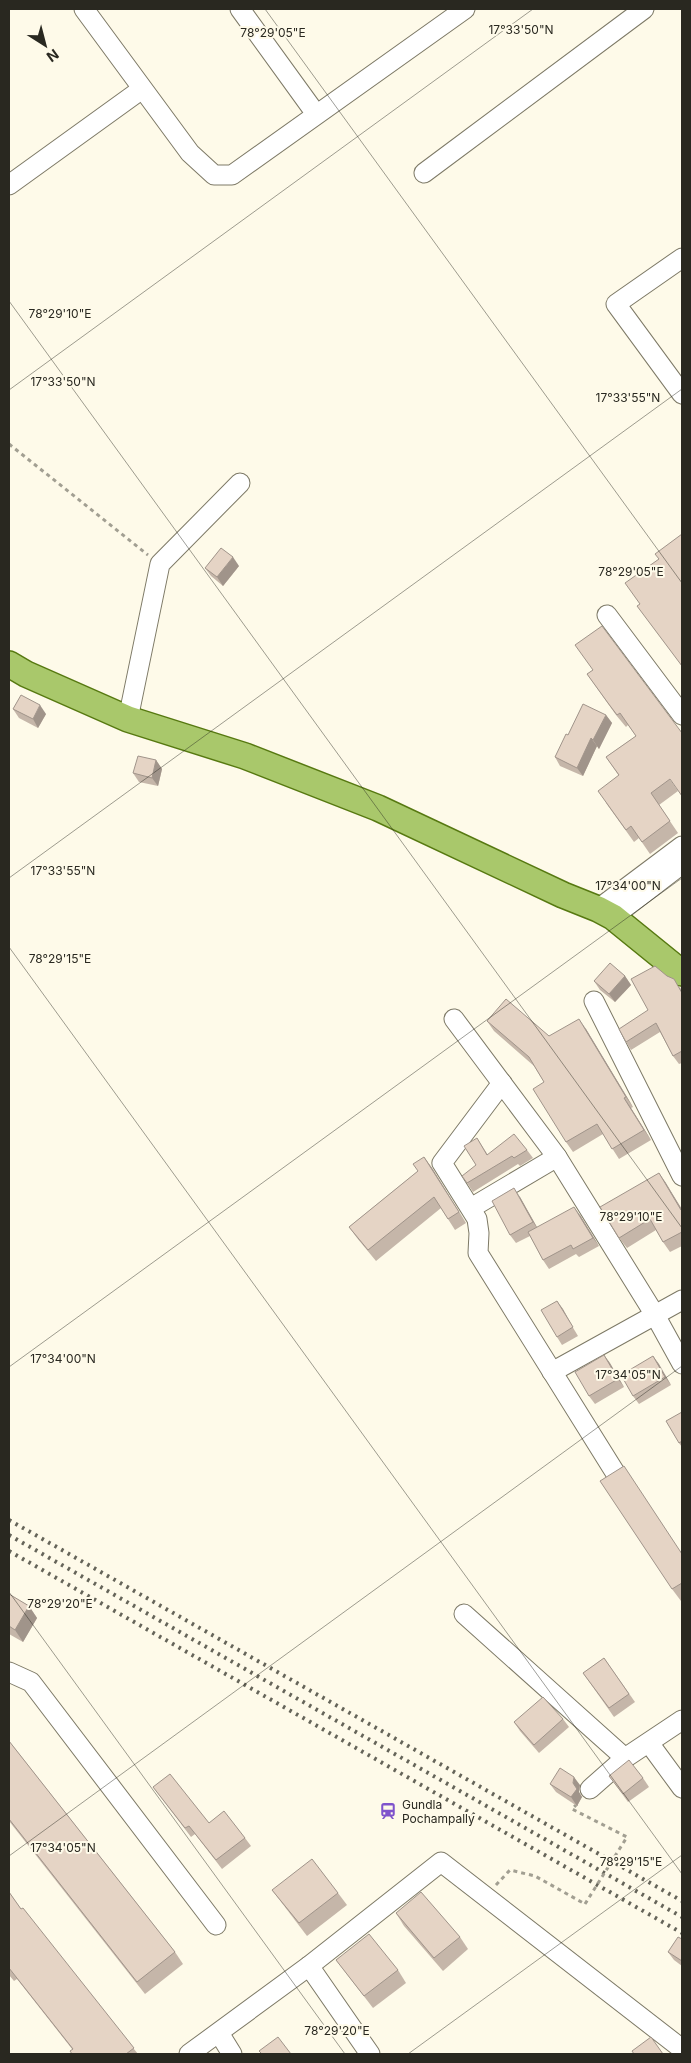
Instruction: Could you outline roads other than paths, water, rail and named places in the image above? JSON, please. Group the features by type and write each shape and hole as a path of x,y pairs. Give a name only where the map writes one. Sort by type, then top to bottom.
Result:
{"main road":[{"path":"9,664 26,674 128,719 245,756 378,808 563,895 606,913 682,972"}],"street":[{"path":"84,9 190,153 214,175 232,175 464,9"},
{"path":"424,173 644,9"},
{"path":"250,12 316,114"},
{"path":"9,185 142,88"},
{"path":"682,258 616,304 682,394"},
{"path":"128,719 160,564 240,483"},
{"path":"607,616 682,715"},
{"path":"606,913 682,846"},
{"path":"606,913 682,864"},
{"path":"594,1001 682,1176"},
{"path":"454,1019 557,1157 655,1315 682,1364"},
{"path":"502,1083 442,1163 477,1219 478,1252 616,1474"},
{"path":"471,1208 557,1157"},
{"path":"552,1372 682,1300"},
{"path":"464,1614 626,1758"},
{"path":"9,1672 31,1682 216,1925"},
{"path":"590,1789 626,1758 682,1720"},
{"path":"649,1743 682,1788"},
{"path":"189,2054 309,1966 441,1862 682,2049"},
{"path":"309,1966 370,2054"},
{"path":"219,2033 232,2054"}],"railway":[{"path":"9,1520 682,1901"},
{"path":"9,1535 682,1917"},
{"path":"9,1551 682,1933"}],"place":[{"name":"Gundla Pochampally","path":"388,1811"}]}
